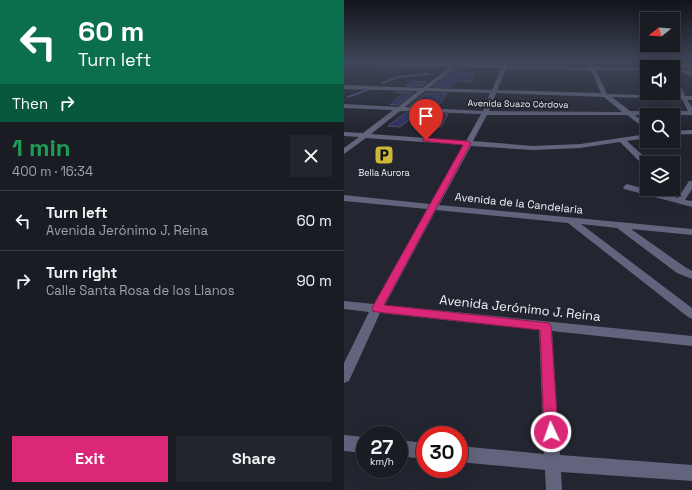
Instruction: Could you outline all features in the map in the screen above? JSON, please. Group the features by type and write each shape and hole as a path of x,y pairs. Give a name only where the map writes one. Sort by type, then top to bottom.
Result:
{"street":[{"path":"344,152 430,84"},
{"path":"344,377 377,308 467,143 485,113 498,84"},
{"path":"600,84 604,94 640,123"},
{"path":"344,87 604,94 692,98"},
{"path":"680,90 692,112"},
{"name":"Avenida Suazo Córdova","path":"344,106 485,113 629,114 692,112"},
{"path":"680,133 692,132"},
{"path":"344,134 546,148 580,146 640,137"},
{"path":"623,141 640,157"},
{"path":"680,201 692,183"},
{"path":"626,187 692,204"},
{"name":"Avenida de la Candelaria","path":"344,198 692,232"},
{"path":"571,221 692,314"},
{"path":"621,226 680,270 692,275"},
{"name":"Avenida Jerónimo J. Reina","path":"344,305 692,341"},
{"path":"546,326 554,490"},
{"path":"344,443 356,444"},
{"path":"468,455 553,463 692,473"}],"building":[{"path":"409,84 425,84 422,86 406,86"},
{"path":"437,84 454,84 451,87 433,87"},
{"path":"395,92 414,92 398,105 390,105 403,93"},
{"path":"426,93 447,93 438,106 435,104 438,96 425,107 409,106"},
{"path":"405,113 417,113 400,127 388,126"},
{"path":"435,114 448,114 441,127 425,127"}],"waterway":[{"path":"348,97 367,90"}],"place":[{"name":"Bella Aurora","path":"384,155"}],"route":[{"path":"426,140 467,143 377,308 546,326 551,432"}]}
